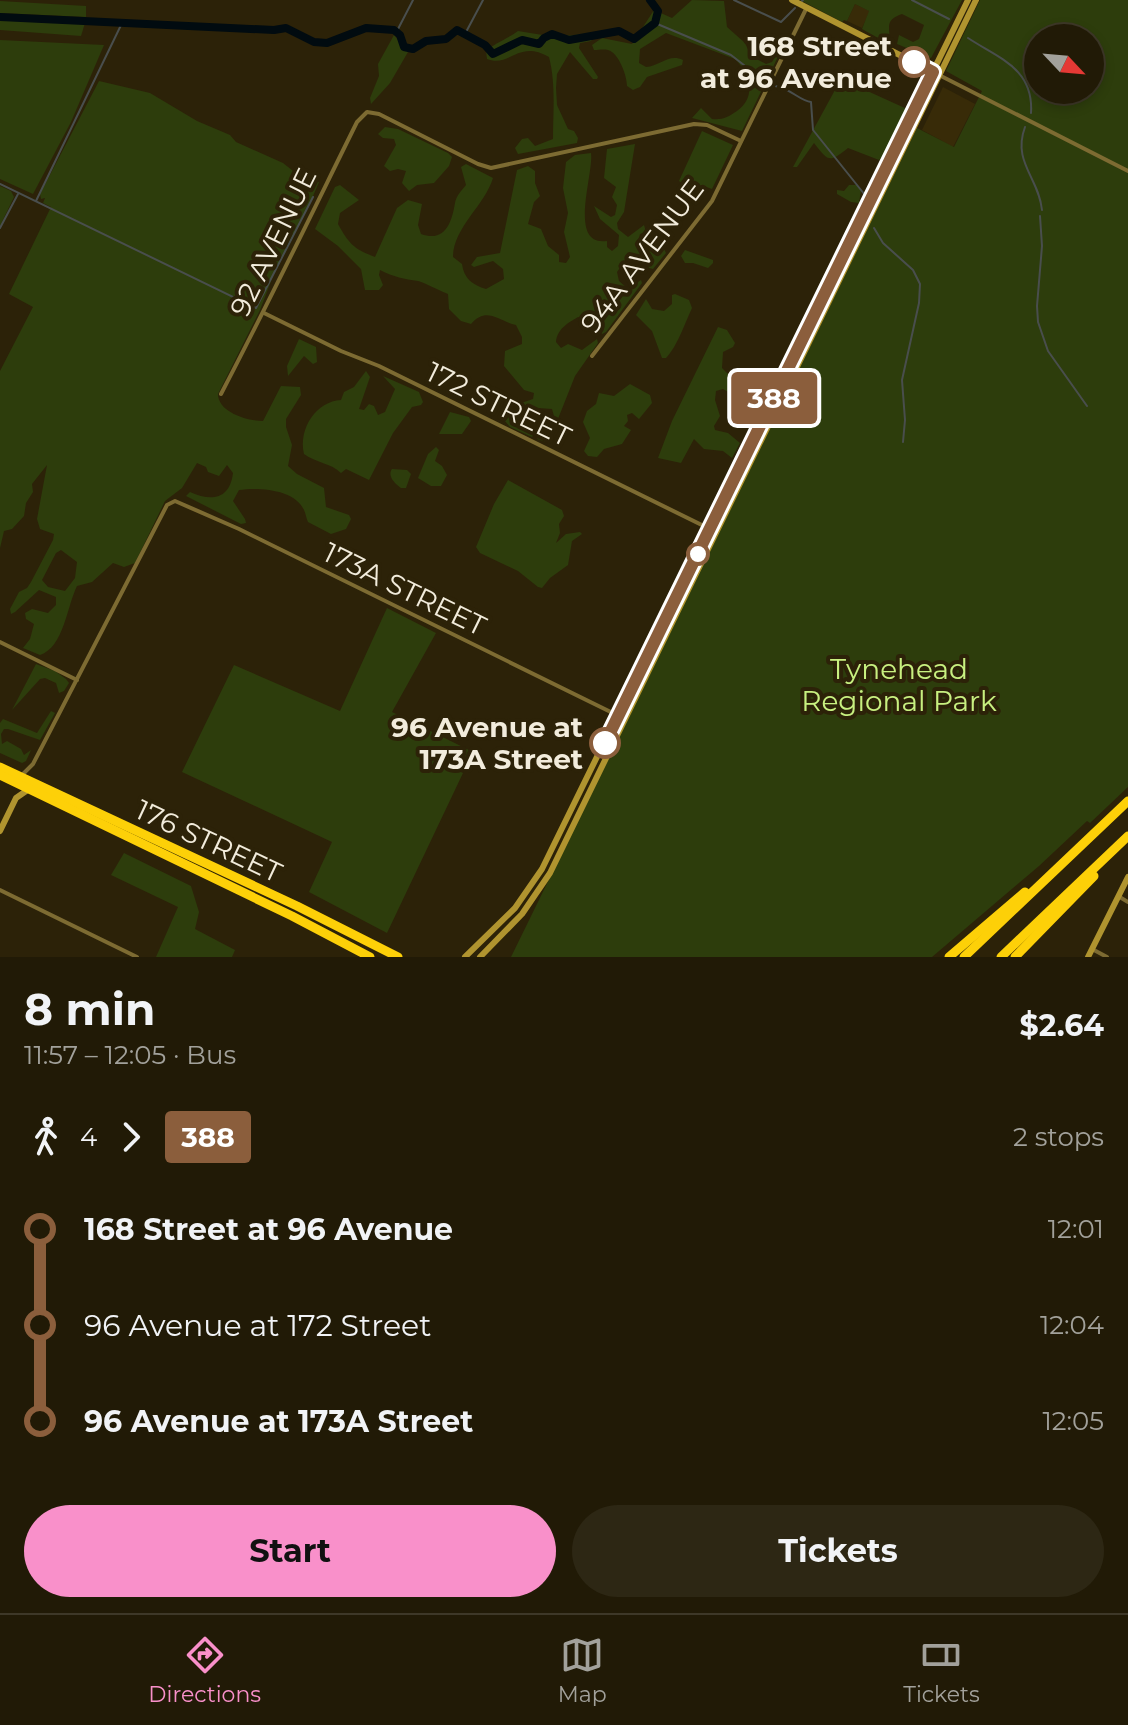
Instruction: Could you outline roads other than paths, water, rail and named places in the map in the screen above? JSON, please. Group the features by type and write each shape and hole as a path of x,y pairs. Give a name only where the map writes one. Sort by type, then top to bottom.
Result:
{"highway":[{"name":"176 STREET","path":"0,767 16,779"},
{"name":"176 STREET","path":"0,775 16,779 398,957"},
{"name":"176 STREET","path":"33,787 370,957"},
{"path":"964,957 1128,801"},
{"path":"1001,957 1128,838"},
{"path":"1015,957 1128,838"},
{"path":"949,957 1080,847"}],"main road":[{"path":"792,0 936,73"},
{"path":"480,957 540,892 936,73 968,0"},
{"path":"936,73 976,0"},
{"path":"465,957 515,908 537,879 622,717"},
{"path":"0,831 16,798 16,779"},
{"path":"16,798 33,787"},
{"path":"1088,957 1128,877"}],"street":[{"name":"94A AVENUE","path":"592,356 710,204 807,7"},
{"path":"936,73 1128,171"},
{"name":"92 AVENUE","path":"221,394 349,137 359,119 367,112 379,114 491,168 694,124 707,125 741,141"},
{"name":"172 STREET","path":"264,313 379,366 713,531"},
{"name":"173A STREET","path":"77,680 167,505 178,501 622,717"},
{"path":"0,642 77,680 33,764 16,779"},
{"path":"33,764 33,787"},
{"path":"0,890 137,957"},
{"path":"1118,896 1128,902"},
{"path":"1092,949 1107,957"}],"waterway":[{"path":"397,31 413,0"},
{"path":"465,34 483,0"},
{"path":"0,17 274,30 286,28 314,42 327,43 366,28 394,30 400,35 404,47 413,49 426,41 446,39 457,30 485,45 493,54 522,40 539,44 552,34 569,40 619,31 634,39 655,23 658,11 650,0"},
{"path":"734,0 781,22 795,8"},
{"path":"912,0 949,19"},
{"path":"36,201 123,21"},
{"path":"655,23 731,55 758,76"},
{"path":"968,38 1012,66 1020,75 1027,85 1031,113"},
{"path":"775,86 811,102 813,130 865,195"},
{"path":"1025,127 1022,139 1024,160 1042,210"},
{"path":"0,184 256,308 313,197"},
{"path":"0,228 18,194"},
{"path":"1040,216 1042,246 1038,322 1048,351 1087,406"},
{"path":"874,228 883,243 913,270 920,284 919,303 902,380 903,442"}],"place":[{"name":"168 Street at 96 Avenue","path":"914,62"},
{"name":"96 Avenue at 173A Street","path":"605,743"}],"park label":[{"name":"Tynehead Regional Park","path":"899,685"}]}
